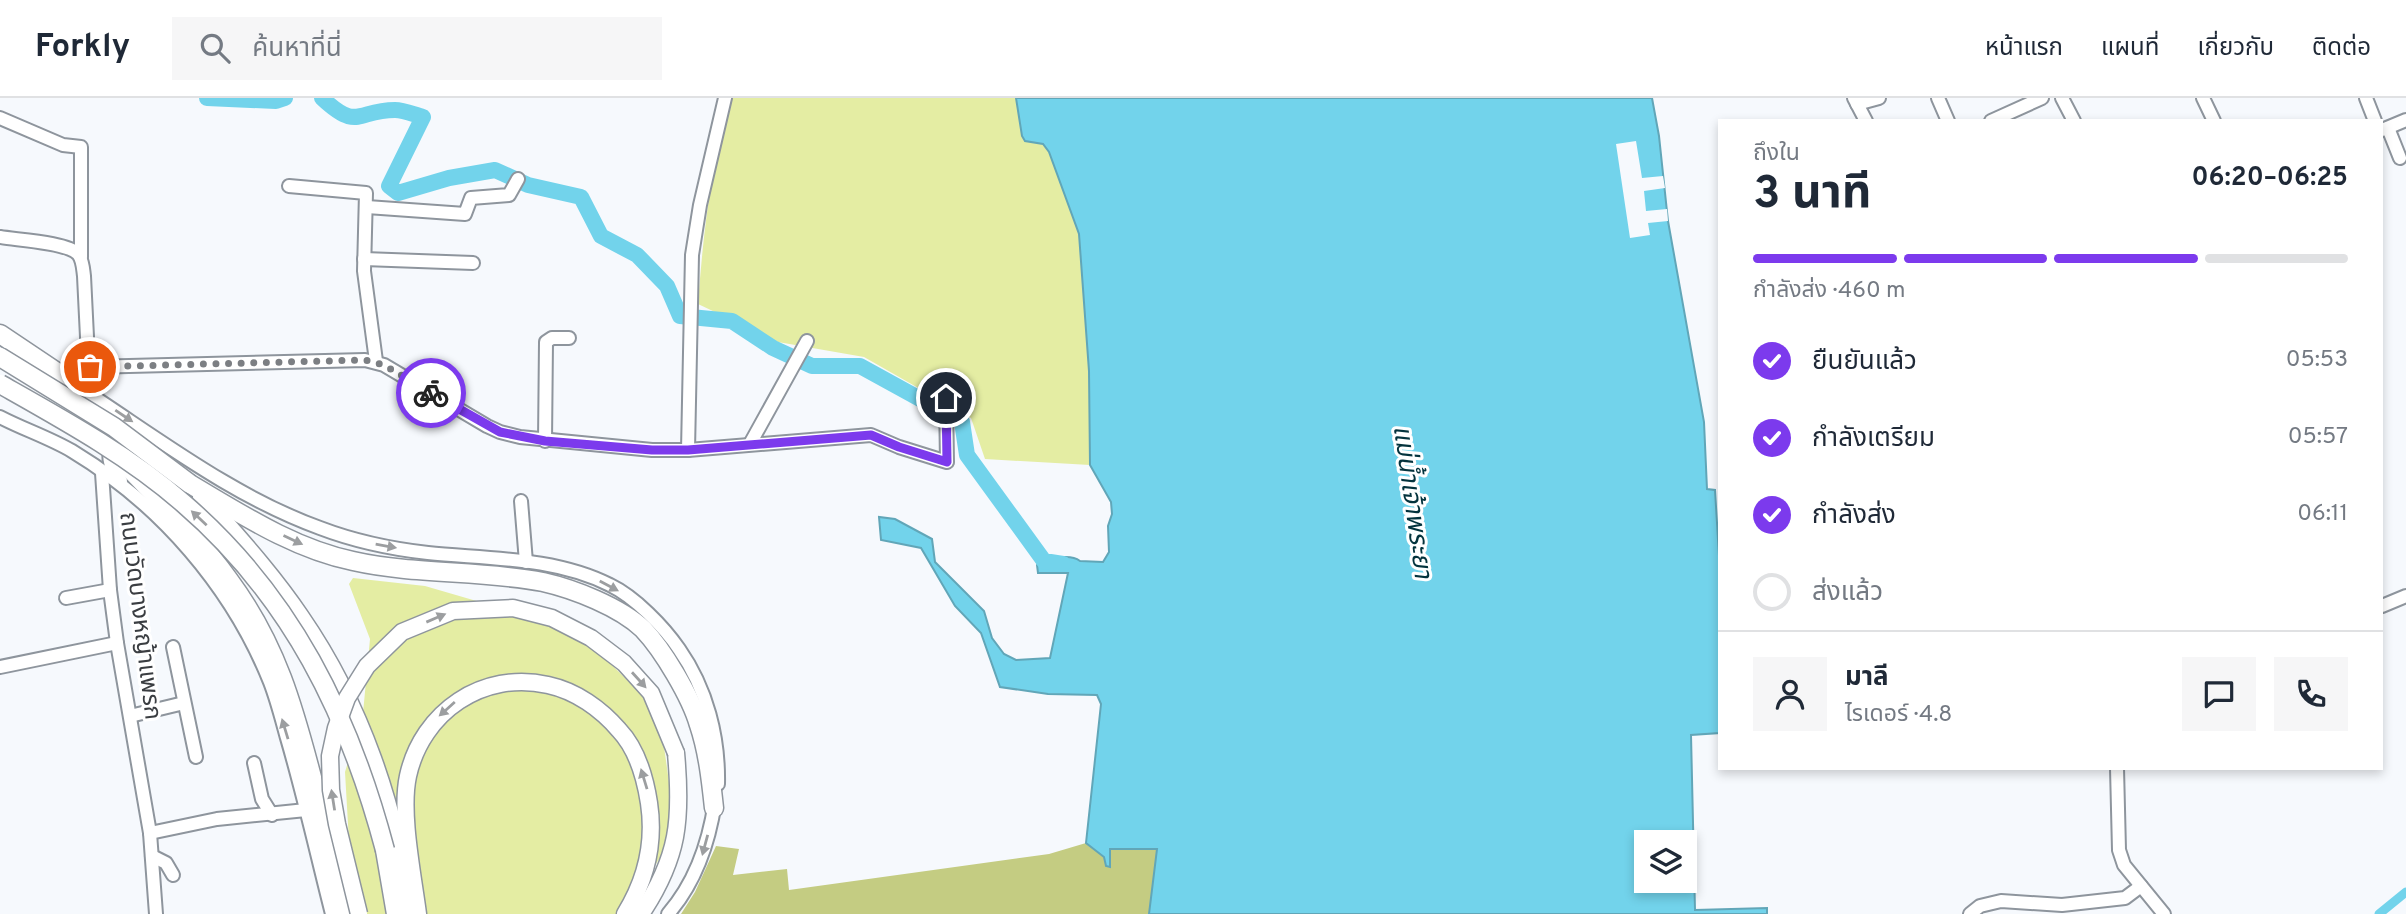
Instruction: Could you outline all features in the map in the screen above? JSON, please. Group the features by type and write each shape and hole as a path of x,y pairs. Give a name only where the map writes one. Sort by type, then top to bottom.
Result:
{"highway":[{"path":"0,334 91,394"},
{"path":"0,357 114,427 190,484 256,523 306,546 351,561 544,583 603,603 642,629 674,670 699,722 709,766 714,808"},
{"path":"0,384 117,454 172,494 215,532 269,594 310,656 342,719 374,808 385,850 396,914"},
{"path":"117,454 194,536 229,580 253,617 281,670 294,709 345,914"},
{"path":"190,484 278,585 308,629 339,683 387,804 399,847 409,914"}],"main road":[{"path":"359,914 331,790 330,756 336,728 347,698 367,666 402,632 453,611 513,608 552,618 591,638 624,663 651,694 676,753 678,825 672,853 663,878 641,914"},
{"path":"418,914 407,817 408,778 413,758 444,710 475,692 509,684 548,685 572,693 598,709 621,731 636,755 646,785 651,818 650,849 636,897 625,914"}],"street":[{"path":"688,450 692,255 700,205 725,98"},
{"path":"1865,119 1856,101 1879,98"},
{"path":"1938,98 1947,119"},
{"path":"1995,119 2042,98"},
{"path":"2062,98 2073,119"},
{"path":"2203,98 2213,119"},
{"path":"2366,98 2374,119"},
{"path":"0,118 63,145 81,147 83,224 80,257 91,394 72,451"},
{"path":"2400,158 2385,129 2406,120"},
{"path":"367,207 462,214 467,212 472,197 504,196 515,184"},
{"path":"289,186 362,192 368,197 363,271 376,361"},
{"path":"0,237 65,248 76,252 80,257"},
{"path":"365,259 474,263"},
{"path":"545,441 546,342 552,338 569,338"},
{"path":"750,444 806,344"},
{"path":"90,367 376,361 500,432 545,441 652,450 688,450 871,435 947,462 946,398"},
{"path":"91,394 233,486 276,510 320,528 368,543 426,553 527,562 577,572 611,585 643,610 670,636 691,667 709,708 717,748 719,783 700,862 668,914"},
{"path":"0,417 72,451 135,497"},
{"path":"156,438 131,435 121,439 109,454 109,464 135,497 202,563 226,597 248,636 271,683 332,914"},
{"name":"ถนนวัดบางหญ้าแพรก","path":"102,473 110,590 150,833 156,914"},
{"path":"520,502 527,562"},
{"path":"66,598 110,590"},
{"path":"2383,606 2406,596"},
{"path":"0,667 117,643"},
{"path":"173,647 196,757"},
{"path":"130,716 184,703"},
{"path":"254,763 262,799 272,815"},
{"path":"2118,770 2119,850 2124,865 2164,914"},
{"path":"150,833 217,819 306,810"},
{"path":"152,856 166,863 173,875"},
{"path":"1970,914 1980,905 2001,901 2062,905 2125,898 2141,886"}],"green space":[{"path":"730,98 1016,98 1022,136 1025,141 1043,144 1049,152 1079,234 1089,371 1090,465 985,459 971,418 864,357 778,342 698,304 709,201"},
{"path":"353,578 425,586 576,630 659,711 676,832 636,896 617,914 360,914 350,859 345,772 363,713 370,639 349,584"},
{"path":"1086,843 1104,857 1106,866 1109,867 1110,849 1158,849 1149,914 681,914 695,892 716,846 739,849 733,875 787,869 789,890 1049,854"}],"water":[{"name":"แม่น้ำเจ้าพระยา","path":"1016,98 1652,98 1668,221 1704,422 1707,489 1715,490 1718,539 1718,733 1691,735 1693,830 1634,830 1634,893 1695,893 1695,910 1767,908 1767,914 1149,914 1157,849 1110,849 1110,867 1106,866 1104,857 1086,843 1101,704 1097,695 1048,694 1000,687 981,633 955,606 921,548 881,540 879,517 895,519 932,539 935,562 984,611 992,638 1004,654 1016,660 1050,658 1068,573 1038,573 1037,565 1064,557 1103,562 1109,552 1111,502 1090,465 1089,371 1079,234 1049,152 1043,144 1025,141 1022,136"}],"pier":[{"path":"1636,141 1642,178 1663,176 1665,188 1644,191 1646,211 1667,209 1668,221 1648,223 1650,235 1630,238 1616,144"}],"waterway":[{"path":"207,98 276,101 285,98"},
{"path":"322,98 351,117 395,110 423,117 389,186 398,193 449,178 495,170 528,185 581,197 601,236 637,255 667,286 680,316 732,321 773,348 812,366 860,366 962,422 967,455 1044,561 1063,564"},
{"path":"2379,914 2406,892"}],"way so far":[{"path":"90,367 365,360 376,361 431,393"}],"route":[{"path":"431,393 487,426 520,438 592,446 688,450 856,434 882,438 899,447 947,462 946,398"}]}
